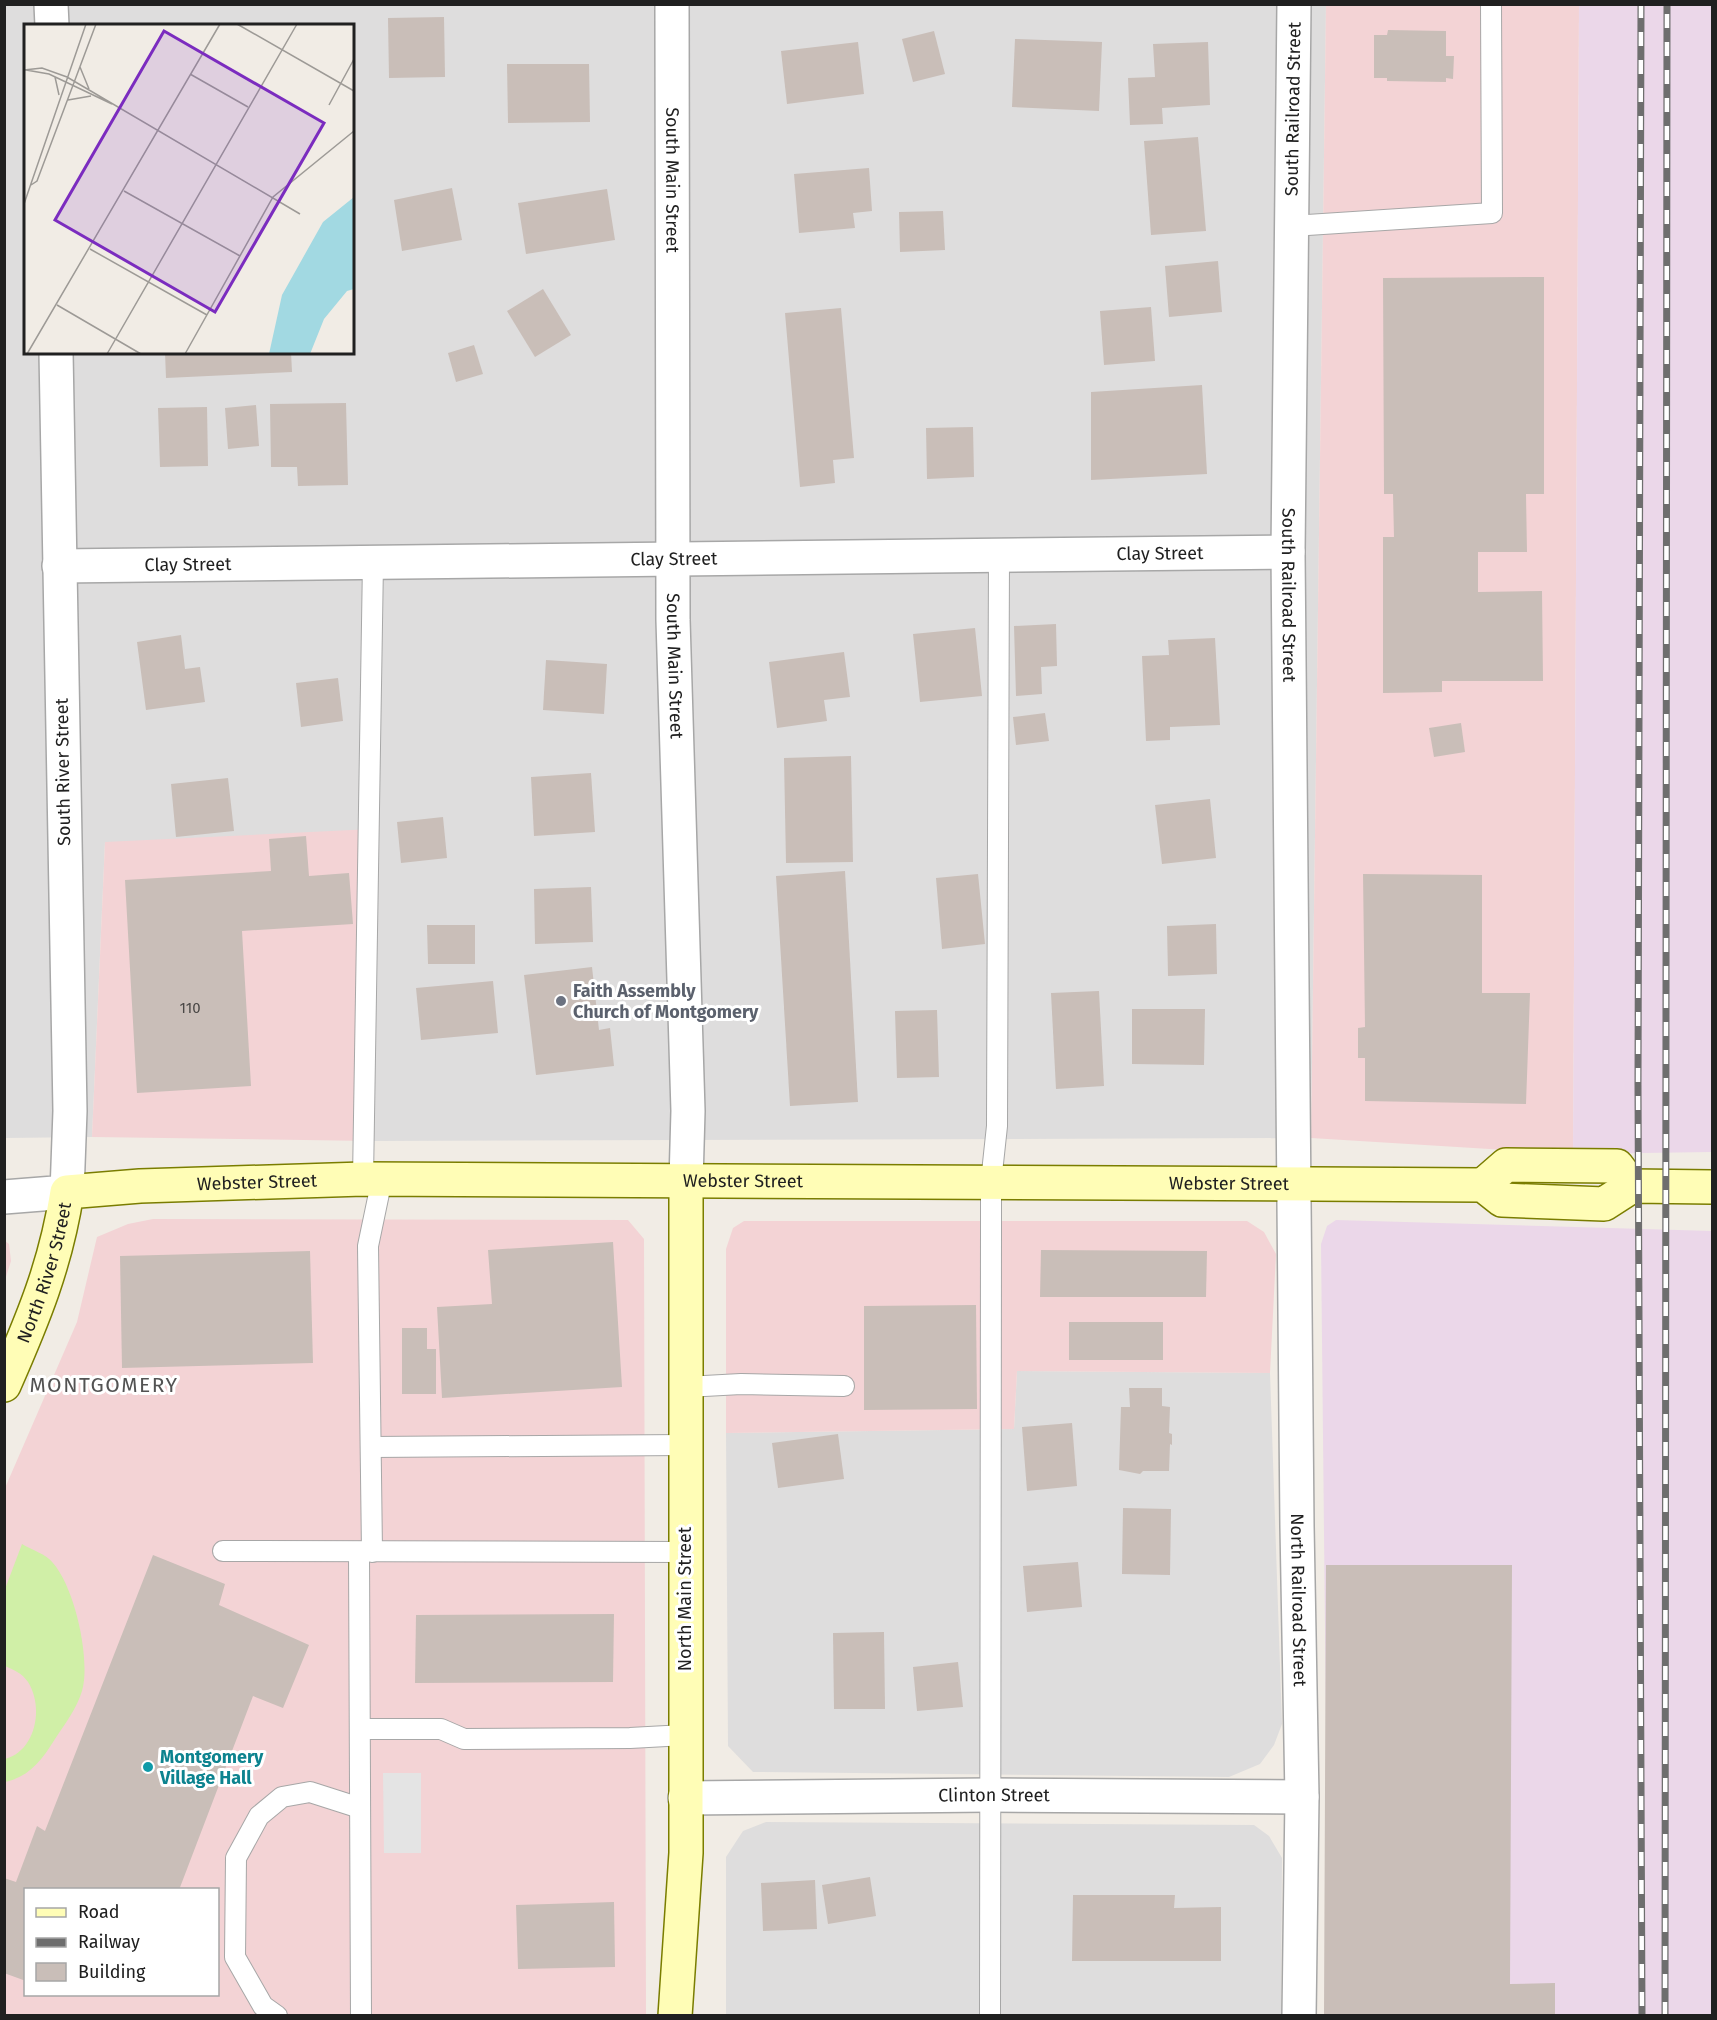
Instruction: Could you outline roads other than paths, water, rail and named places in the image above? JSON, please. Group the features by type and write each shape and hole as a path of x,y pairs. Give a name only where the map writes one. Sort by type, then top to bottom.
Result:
{"street":[{"path":"51,4 52,24"},
{"name":"South Main Street","path":"672,4 673,559 688,1111 686,1181"},
{"name":"South Railroad Street","path":"1294,4 1288,552 1294,1185"},
{"name":"South River Street","path":"56,354 70,1111 67,1192"},
{"name":"Clay Street","path":"59,566 1288,552"},
{"name":"Webster Street","path":"4,1197 140,1186 373,1179 1483,1185 1506,1165 1617,1166 1632,1186 1713,1187"},
{"name":"North Main Street","path":"675,2016 686,1853 686,1181"},
{"name":"North Railroad Street","path":"1294,1185 1302,1797 1299,2016"},
{"name":"North River Street","path":"4,1385 40,1302 60,1239 67,1192"},
{"name":"Clinton Street","path":"685,1798 990,1795 1302,1797"}],"lane":[{"path":"1292,226 1492,213 1491,4"},
{"path":"990,2016 991,1182 997,1126 999,555"},
{"path":"361,2016 360,1729 365,1552 371,1447 368,1246 373,1179 373,562"},
{"path":"686,1387 741,1384 844,1386"},
{"path":"371,1447 685,1445"},
{"path":"223,1551 685,1552"},
{"path":"360,1729 441,1729 464,1739 630,1738 685,1735"},
{"path":"277,2016 263,2006 236,1957 236,1858 259,1816 282,1797 310,1792 360,1808"}],"railway":[{"path":"1641,4 1638,1085 1642,2016"},
{"path":"1665,2016 1667,4"}],"place":[{"name":"Faith Assembly Church of Montgomery","path":"561,1001"},
{"name":"Montgomery Village Hall","path":"148,1767"}],"district":[{"name":"MONTGOMERY","path":"104,1385"}]}
